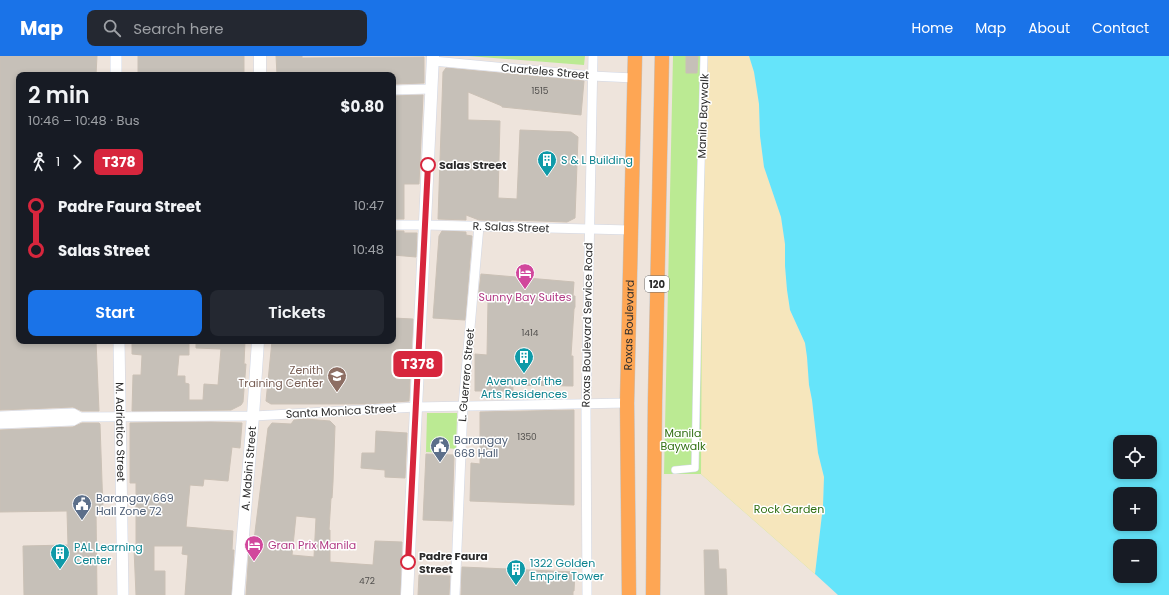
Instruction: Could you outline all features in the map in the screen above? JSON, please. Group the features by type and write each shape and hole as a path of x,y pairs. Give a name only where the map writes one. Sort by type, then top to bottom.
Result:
{"highway":[{"name":"Roxas Boulevard","path":"629,595 627,402 635,56"},
{"name":"120","path":"654,595 655,393 662,56"}],"main road":[{"path":"260,56 260,72"},
{"path":"407,595 433,58"},
{"name":"A. Mabini Street","path":"238,595 258,344"}],"street":[{"path":"116,56 116,72"},
{"name":"Roxas Boulevard Service Road","path":"587,595 586,403 593,56"},
{"name":"Manila Baywalk","path":"675,470 695,468 704,56"},
{"name":"Cuarteles Street","path":"433,58 592,76 634,78"},
{"path":"396,90 431,89"},
{"name":"R. Salas Street","path":"396,225 425,224 630,230"},
{"name":"L. Guerrero Street","path":"455,595 463,406 479,226"},
{"name":"M. Adriatico Street","path":"119,344 123,595"},
{"name":"Santa Monica Street","path":"0,416 73,413 80,416 253,416 416,407 627,402"},
{"name":"Santa Monica Street","path":"0,424 73,421 80,416"}],"green space":[{"path":"468,56 585,56 584,65"},
{"name":"Rock Garden","path":"673,56 707,56 815,574 701,474 664,474"},
{"path":"427,413 457,413 456,449 447,448 446,453 426,452"}],"sand":[{"path":"707,56 749,56 754,72 759,104 760,136 764,167 781,217 785,244 785,266 790,310 805,343 818,453 824,477 823,506 815,574 701,474 702,276"}],"water":[{"path":"749,56 1169,56 1169,595 838,595 815,574 823,506 824,477 818,453 805,343 790,310 785,266 785,244 781,217 764,167 760,136 759,104 754,72"}],"building":[{"path":"0,56 97,56 96,72 16,72 16,344 96,344 99,411 82,411 73,407 0,410"},
{"path":"138,56 244,56 244,72 138,72"},
{"path":"276,56 302,56 302,58 424,57 424,83 396,84 396,72 277,72"},
{"path":"686,56 698,56 697,73 686,73"},
{"path":"446,68 584,81 581,115 502,107 468,92 468,120 500,121 498,198 517,199 520,130 571,132 578,137 575,218 567,222 479,220 466,215 466,220 438,219 443,72"},
{"path":"423,95 419,184 404,184 404,219 396,219 396,96"},
{"path":"396,231 404,231 404,233 417,233 416,257 396,255"},
{"path":"442,231 466,232 466,235 472,236 465,320 433,318 439,236"},
{"path":"481,274 574,282 573,296 575,296 575,307 571,356 573,356 573,386 513,385 513,391 475,391 475,354 487,355 488,301 478,300"},
{"path":"396,318 413,319 409,401 367,404 271,404 266,401 272,344 396,344"},
{"path":"132,344 189,344 189,355 179,355 177,376 185,376 185,383 189,384 189,400 203,400 204,384 218,385 221,349 196,348 196,344 245,344 244,364 246,364 243,402 241,405 231,410 132,411 133,375 141,375 142,355 132,354"},
{"path":"574,410 574,505 470,501 471,463 480,464 480,412"},
{"path":"306,419 330,421 335,426 333,482 329,530 330,562 373,565 375,541 402,542 400,595 246,595 249,551 263,553 254,540 268,428 272,423 291,424 294,420","holes":["296,516 316,518 314,557 292,555"]},
{"path":"82,423 100,424 103,510 96,510 97,595 24,595 23,546 68,545 67,511 0,512 0,430 73,427"},
{"path":"130,423 242,423 240,448 232,447 228,481 204,479 203,486 190,485 186,527 233,531 232,550 234,550 231,595 185,595 188,555 182,554 183,546 154,546 154,571 165,571 165,595 136,595 134,549 136,549 136,483 130,483"},
{"path":"376,431 407,433 405,478 385,477 385,470 361,468 362,453 375,453"},
{"path":"426,454 454,455 452,521 423,520"},
{"path":"704,550 718,550 719,569 726,569 727,595 705,595"},
{"name":"1322 Golden Empire Tower","path":"462,567 575,572 574,591 573,595 461,595"},
{"path":"419,575 450,576 449,595 418,595"}],"bus line":[{"name":"T378","path":"408,562 428,165"}],"place":[{"name":"Salas Street","path":"428,165"},
{"name":"S & L Building","path":"547,177"},
{"name":"Sunny Bay Suites","path":"525,290"},
{"name":"Avenue of the Arts Residences","path":"524,374"},
{"name":"Zenith Training Center","path":"337,393"},
{"name":"Barangay 668 Hall","path":"440,463"},
{"name":"Barangay 669 Hall Zone 72","path":"82,521"},
{"name":"Gran Prix Manila","path":"254,562"},
{"name":"Padre Faura Street","path":"408,562"},
{"name":"PAL Learning Center","path":"60,570"},
{"name":"1322 Golden Empire Tower","path":"516,586"}]}
